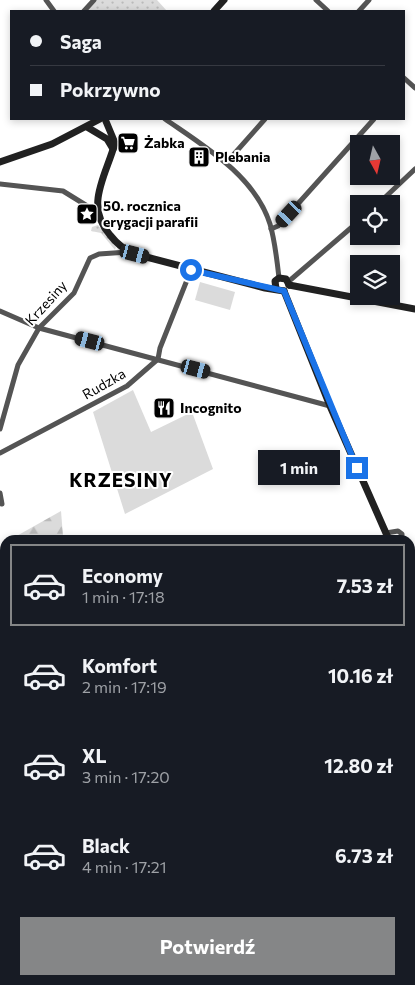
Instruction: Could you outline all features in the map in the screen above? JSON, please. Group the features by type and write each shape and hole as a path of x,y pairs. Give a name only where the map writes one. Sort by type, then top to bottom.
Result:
{"street":[{"path":"85,10 94,0"},
{"path":"215,10 224,0"},
{"path":"316,0 327,10"},
{"path":"360,10 368,0"},
{"path":"0,162 52,144 98,120"},
{"path":"97,212 98,197 114,140 105,120"},
{"path":"166,120 227,162 258,202 271,229 279,278 274,284 276,289"},
{"path":"227,162 264,120"},
{"path":"271,229 278,226 373,120"},
{"path":"87,127 107,139 113,149"},
{"path":"388,195 415,169"},
{"path":"0,184 64,191 97,212 108,232 128,252 191,270 266,288 276,289 287,286 415,309"},
{"path":"287,286 350,229"},
{"name":"Krzesiny","path":"0,429 18,365 39,328 74,294 90,258 99,254 128,252"},
{"path":"158,359 160,348 191,270"},
{"path":"279,278 284,278 330,406 386,535"},
{"path":"0,311 39,328 330,406"},
{"name":"Rudzka","path":"0,453 127,386 158,359"},
{"path":"0,493 2,504"},
{"path":"390,535 398,530 402,535"}],"green space":[{"path":"96,0 157,0 166,10 87,10"},
{"path":"98,225 116,247 115,250 101,233 91,231 92,227"},
{"path":"200,282 235,292 230,310 195,300"},
{"path":"133,390 151,432 192,412 213,469 125,514 93,412"},
{"path":"61,511 63,535 18,535"}],"place":[{"name":"Żabka","path":"128,143"},
{"name":"Plebania","path":"199,157"},
{"name":"50. rocznica erygacji parafii","path":"87,214"},
{"name":"Incognito","path":"164,408"}],"district":[{"name":"KRZESINY","path":"121,480"}],"route":[{"path":"191,270 276,289 280,292 284,291 357,468"}]}
